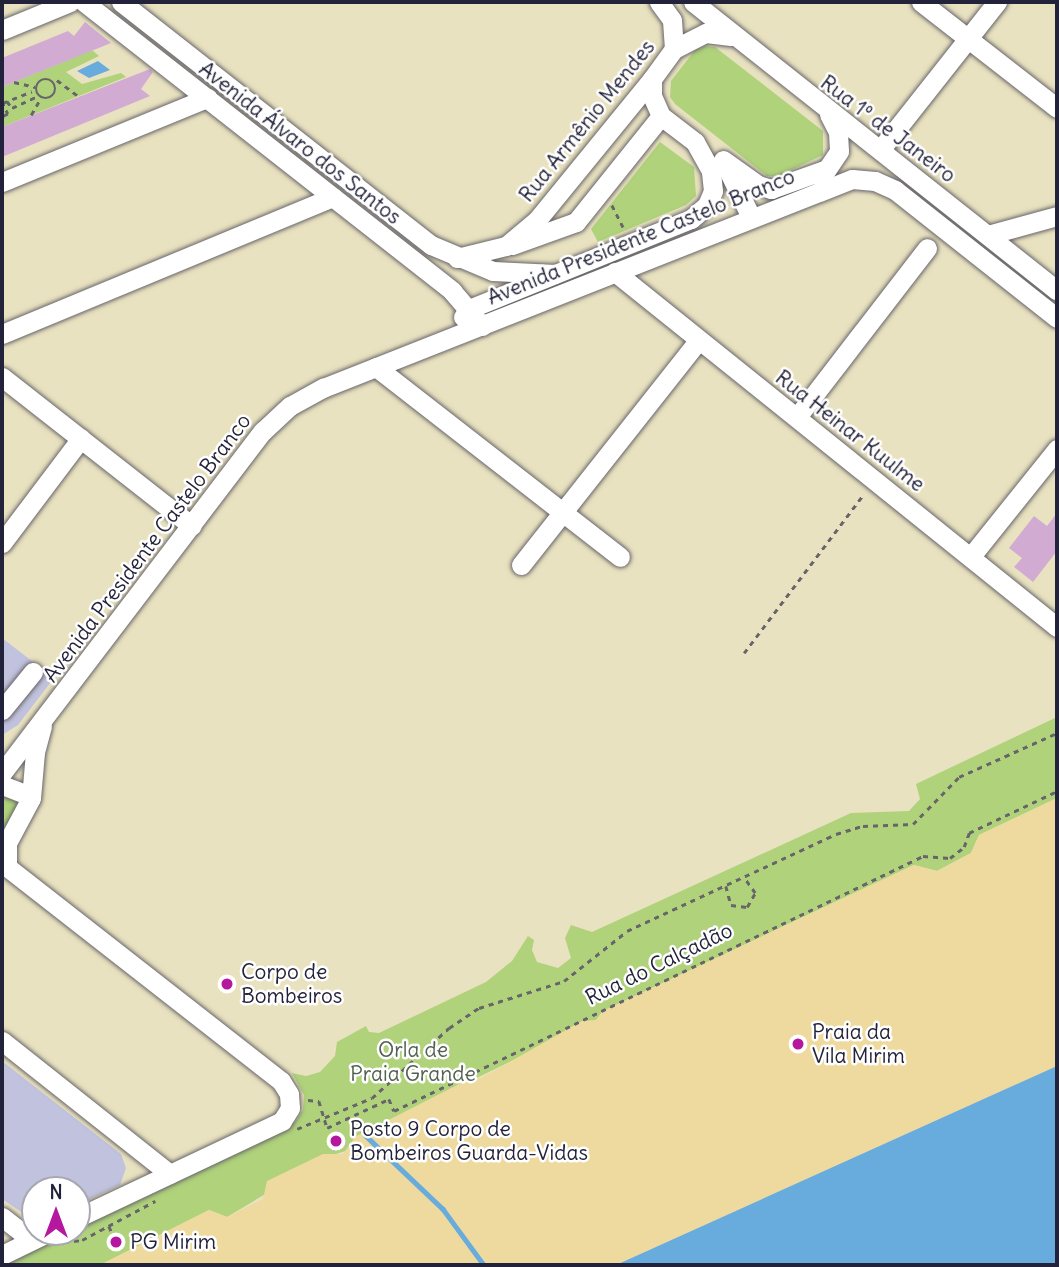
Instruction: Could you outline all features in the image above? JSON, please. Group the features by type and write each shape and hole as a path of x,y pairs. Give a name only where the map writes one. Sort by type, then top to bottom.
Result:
{"street":[{"path":"2,30 71,2"},
{"name":"Avenida Álvaro dos Santos","path":"84,2 332,197 469,309 482,326"},
{"name":"Avenida Álvaro dos Santos","path":"121,2 450,255 493,271 555,274"},
{"name":"Rua 1º de Janeiro","path":"693,2 731,36 1057,290"},
{"path":"921,2 1057,108"},
{"path":"880,150 997,2"},
{"name":"Rua Armênio Mendes","path":"450,255 506,246 548,210 674,49 672,20 660,3"},
{"path":"674,49 706,33 731,36"},
{"path":"652,79 652,96 661,116 758,185 771,189 827,169"},
{"path":"2,182 207,99"},
{"path":"810,193 840,146 830,114"},
{"path":"506,246 532,241 576,222 661,116"},
{"name":"Avenida Presidente Castelo Branco","path":"441,341 469,309 700,213 713,181 695,142"},
{"path":"723,160 751,217"},
{"name":"Rua 1º de Janeiro","path":"859,178 895,190 1057,318"},
{"name":"Avenida Presidente Castelo Branco","path":"5,763 46,719 282,412 306,396 376,367 810,193 859,178"},
{"path":"2,334 332,197"},
{"path":"988,235 1057,216"},
{"path":"797,417 927,248"},
{"name":"Rua Heinar Kuulme","path":"615,272 697,342 972,555 1057,627"},
{"path":"521,565 697,342"},
{"path":"376,367 620,557"},
{"path":"2,377 192,526"},
{"path":"2,543 80,438"},
{"path":"972,555 1057,449"},
{"path":"2,710 33,672"},
{"name":"Avenida Presidente Castelo Branco","path":"4,865 4,845 27,801 35,752 46,719"},
{"path":"5,763 27,801"},
{"path":"2,785 27,801"},
{"path":"4,865 281,1081 290,1100 285,1127 170,1174 91,1211"},
{"path":"2,1041 170,1174"},
{"path":"2,1217 21,1226"},
{"path":"2,1255 25,1246"}],"path":[{"path":"31,115 41,99 58,89 54,80"},
{"path":"4,102 54,80 61,80 78,96"},
{"path":"14,82 34,89"},
{"path":"34,89 36,97"},
{"path":"4,102 12,108 36,97 41,99"},
{"path":"2,117 8,114 4,102"},
{"path":"604,189 632,243"},
{"path":"744,653 875,480"},
{"path":"285,1127 325,1119 377,1095 449,1028 479,1008 564,981 627,931 845,830 913,824 959,777 1057,733"},
{"name":"Rua do Calçadão","path":"325,1119 327,1128 342,1124 389,1099 394,1111 923,856 950,858 964,847 970,832 1057,791"},
{"path":"726,886 731,905 747,907 755,893 743,877"},
{"path":"290,1100 319,1101 325,1119"},
{"path":"91,1236 146,1210 161,1194"}],"shaded area":[{"path":"2,638 54,678 18,725 2,735"},
{"path":"2,1061 121,1154 126,1168 120,1185 91,1198 91,1176 21,1176 21,1212 2,1199"}],"green space":[{"path":"705,46 715,47 823,131 823,155 778,176 767,176 675,104 670,97 671,81 695,50"},
{"path":"92,50 99,56 66,72 82,84 121,73 126,77 2,127 2,87"},
{"path":"660,142 694,167 696,196 686,205 598,242 591,229"},
{"name":"Orla de Praia Grande","path":"1057,717 1057,798 979,835 971,853 937,871 914,865 603,1011 596,1020 355,1137 349,1150 329,1156 227,1217 209,1210 100,1265 2,1265 41,1246 91,1246 91,1222 295,1122 303,1110 304,1095 292,1073 306,1076 320,1072 335,1056 337,1042 366,1026 369,1032 379,1033 486,982 512,961 528,936 534,940 532,950 537,962 558,968 571,958 565,938 571,925 592,932 851,813 909,811 920,799 916,784"},
{"path":"2,792 19,801 2,839"}],"sand":[{"name":"Praia da Vila Mirim","path":"1057,798 1057,1066 616,1265 100,1265 209,1210 227,1217 263,1199 267,1181 323,1154 343,1154 355,1137 467,1080 481,1078 582,1021 596,1020 603,1011 914,865 937,871 971,853 979,835"}],"water":[{"path":"98,61 110,70 89,78 77,71"},
{"path":"1057,1066 1057,1265 616,1265"}],"building":[{"path":"85,22 111,43 2,87 2,58 68,31 74,36"},
{"path":"150,69 153,72 141,89 150,96 2,157 2,127"},
{"path":"1057,513 1057,551 1033,582 1014,567 1022,558 1009,548 1034,516 1047,526"},
{"name":"Posto 9 Corpo de Bombeiros Guarda-Vidas","path":"338,1130 347,1144 334,1152 327,1140"}],"waterway":[{"path":"365,1135 443,1209 484,1265"}],"place":[{"name":"Corpo de Bombeiros","path":"227,984"},
{"name":"Praia da Vila Mirim","path":"798,1044"},
{"name":"Posto 9 Corpo de Bombeiros Guarda-Vidas","path":"336,1141"},
{"name":"PG Mirim","path":"116,1242"}]}
